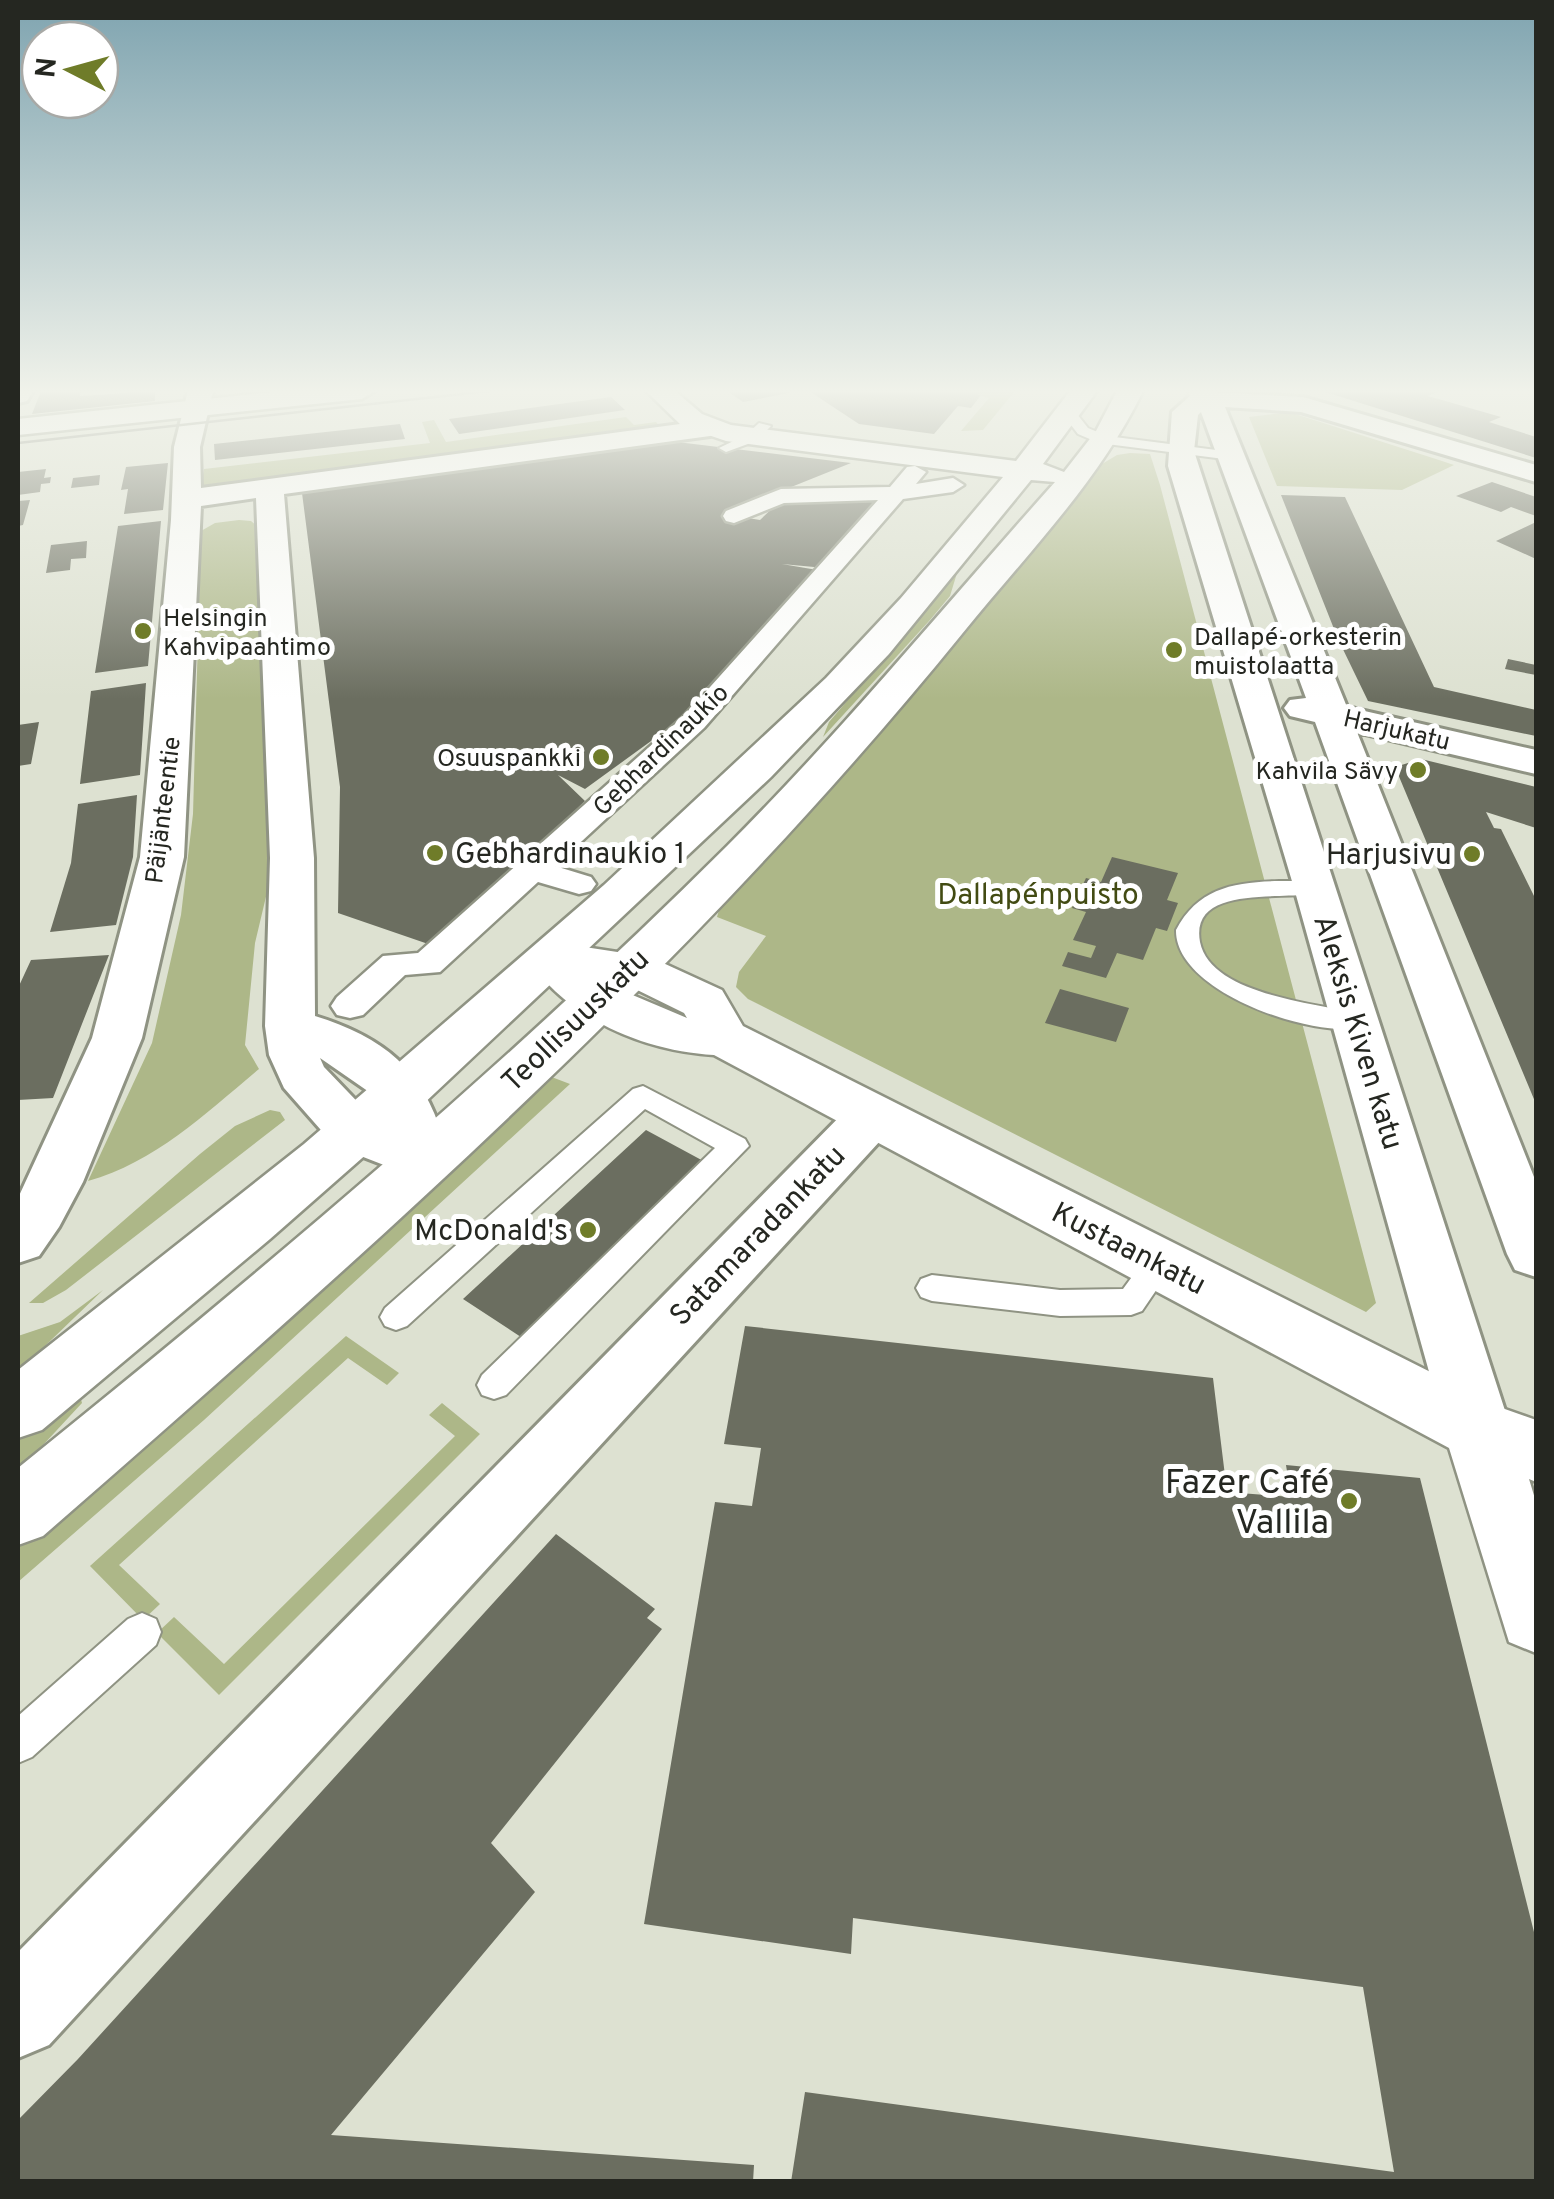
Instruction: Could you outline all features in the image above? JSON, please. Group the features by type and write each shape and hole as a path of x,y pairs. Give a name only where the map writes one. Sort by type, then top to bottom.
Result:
{"main road":[{"name":"Teollisuuskatu","path":"18,1410 133,1319 354,1132 552,958 802,724 1004,494"},
{"name":"Teollisuuskatu","path":"18,1512 190,1368 425,1161 615,984 840,753 1060,494"},
{"name":"Kustaankatu","path":"552,958 615,984 675,1036 724,1038 1507,1440"},
{"name":"Aleksis Kiven katu","path":"1507,1440 1536,1616"}],"street":[{"name":"Päijänteentie","path":"28,1226 117,1038 162,856 187,494"},
{"path":"187,509 315,494"},
{"path":"734,516 781,496 802,494"},
{"name":"Gebhardinaukio","path":"350,1006 396,964 427,964 694,722 896,494"},
{"name":"Aleksis Kiven katu","path":"1193,494 1356,1021 1507,1440"},
{"path":"1246,494 1536,1254"},
{"path":"269,500 274,525 292,858 290,1026 302,1075 354,1132 425,1161"},
{"name":"Harjukatu","path":"1257,700 1536,762"},
{"path":"532,869 578,884"},
{"path":"290,1026 350,1052 400,1093 425,1161"},
{"name":"Satamaradankatu","path":"18,2014 872,1115"}],"lane":[{"path":"1316,888 1253,890 1213,899 1191,922 1187,938 1191,952 1204,968 1248,996 1277,1008 1356,1021"},
{"path":"396,1317 643,1096 735,1146 494,1385"},
{"path":"932,1288 1060,1303 1131,1302 1159,1264"},
{"path":"18,1744 142,1632"}],"green space":[{"name":"Dallapénpuisto","path":"1078,494 1162,494 1376,1303 1366,1312 748,999 736,987 739,972 766,936 717,917 719,910 883,730"},
{"path":"251,521 258,527 273,776 269,884 255,943 245,1045 259,1069 158,1149 113,1173 88,1181 152,1043 181,915 193,814 201,531 215,523"},
{"path":"957,573 950,596 823,737 829,722"},
{"path":"549,1076 570,1084 204,1420 18,1582 18,1548"},
{"path":"270,1110 280,1112 285,1120 66,1290 43,1303 29,1303 200,1154 235,1126"},
{"path":"103,1290 18,1372 18,1336 60,1322"},
{"path":"346,1336 399,1373 387,1385 348,1358 119,1565 160,1604 143,1620 90,1566"},
{"path":"73,1393 80,1396 82,1403 18,1472 18,1437"},
{"path":"442,1403 480,1434 219,1695 157,1633 174,1617 224,1664 455,1436 429,1415"}],"building":[{"path":"127,494 165,494 163,510 124,514"},
{"path":"302,494 775,494 724,514 760,520 780,501 884,499 825,568 782,564 823,571 747,654 696,702 702,704 585,789 558,775 585,801 434,946 338,913 340,787"},
{"path":"1526,494 1536,497 1536,516 1511,507 1501,512 1456,496"},
{"path":"1281,495 1345,497 1434,687 1536,710 1536,736 1368,701 1338,639"},
{"path":"30,500 23,525 18,526 18,501"},
{"path":"161,521 148,666 95,673 118,526"},
{"path":"1536,522 1536,559 1496,541"},
{"path":"87,541 86,558 71,559 70,570 46,573 51,545"},
{"path":"1508,659 1536,665 1536,675 1505,669"},
{"path":"146,683 140,775 80,784 91,691"},
{"path":"39,722 31,764 18,766 18,725"},
{"path":"1421,759 1536,787 1536,828 1486,812 1494,828 1501,829 1536,900 1536,1104 1395,767"},
{"path":"137,795 133,857 116,925 50,932 71,863 78,804"},
{"path":"1112,857 1178,873 1167,900 1178,903 1167,931 1156,928 1143,960 1117,953 1106,978 1062,966 1068,952 1091,958 1096,946 1073,940 1086,912 1072,908 1086,878 1101,882"},
{"path":"109,955 53,1098 18,1100 18,988 31,960"},
{"path":"1060,989 1129,1008 1116,1042 1045,1023"},
{"name":"McDonald's","path":"646,1130 707,1163 527,1341 463,1299"},
{"path":"745,1326 1213,1378 1227,1492 1291,1497 1286,1465 1420,1478 1536,1940 1536,2182 791,2182 805,2092 1394,2172 1363,1987 853,1918 851,1954 644,1924 715,1502 752,1506 761,1448 724,1444"},
{"path":"556,1534 655,1609 647,1618 662,1629 491,1843 535,1892 331,2135 754,2165 753,2182 18,2182 18,2120"}],"place":[{"name":"Helsingin Kahvipaahtimo","path":"143,631"},
{"name":"Dallapé-orkesterin muistolaatta","path":"1174,650"},
{"name":"Osuuspankki","path":"601,757"},
{"name":"Kahvila Sävy","path":"1418,770"},
{"name":"Gebhardinaukio 1","path":"435,853"},
{"name":"Harjusivu","path":"1472,854"},
{"name":"McDonald's","path":"588,1230"},
{"name":"Fazer Café Vallila","path":"1349,1501"}]}
